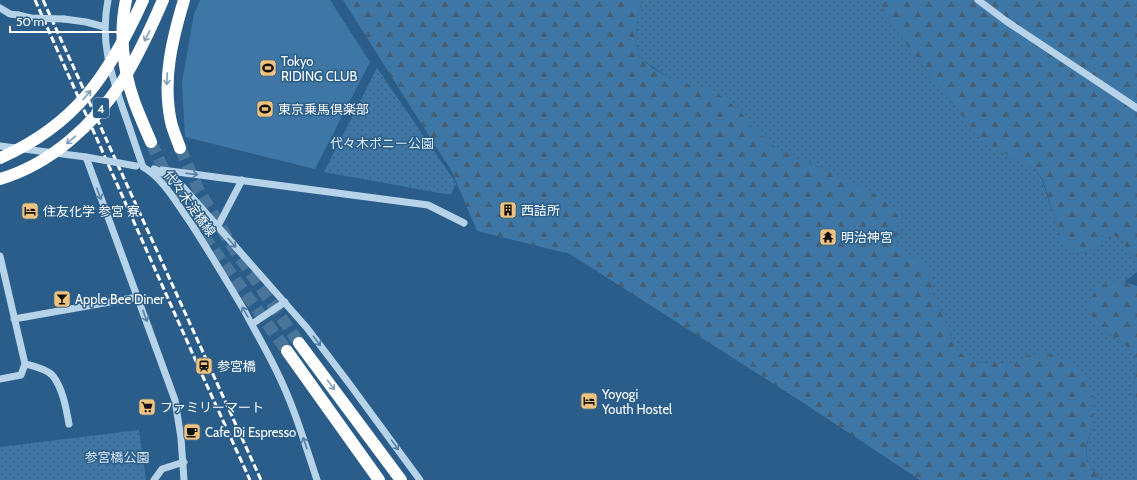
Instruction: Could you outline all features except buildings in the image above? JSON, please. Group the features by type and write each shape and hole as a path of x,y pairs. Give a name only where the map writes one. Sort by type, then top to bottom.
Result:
{"highway":[{"path":"126,0 122,32 123,55 134,101 151,142"},
{"name":"4","path":"0,158 42,136 82,101 100,78 116,53 143,0"},
{"name":"4","path":"0,179 42,161 58,150 87,125 122,81 149,31 163,0"},
{"path":"180,148 171,123 167,98 167,74 176,24 184,0"},
{"path":"300,343 401,480"},
{"path":"287,351 379,480"}],"street":[{"path":"108,0 105,26 106,48 111,72 140,167"},
{"path":"978,0 1006,21 1137,108"},
{"path":"0,8 10,14 32,18 64,19 105,26"},
{"path":"0,146 86,157 154,169"},
{"path":"86,157 175,400 182,438 184,480"},
{"name":"代々木淀橋線","path":"140,167 155,175 180,207 214,258 252,324 278,372 316,477 320,480"},
{"name":"代々木淀橋線","path":"154,169 428,205 464,222"},
{"name":"代々木淀橋線","path":"154,169 171,177 183,187 285,302 348,382 420,480"},
{"name":"代々木淀橋線","path":"218,226 242,180"},
{"path":"0,256 2,272 25,364 21,375 0,379"},
{"path":"14,319 138,297"},
{"path":"252,324 285,302"},
{"path":"25,364 38,367 52,375 61,389 70,424"},
{"path":"154,480 162,469 184,462"}],"green space":[{"name":"東京乗馬倶楽部","path":"200,0 330,0 370,62 315,169 185,137 182,82 194,14"},
{"path":"343,0 642,0 638,17 635,45 640,58 669,78 717,93 738,109 752,127 773,146 799,160 822,168 884,199 894,210 899,218 896,241 897,247 930,270 932,290 937,304 954,345 961,354 971,361 983,363 1013,363 1027,356 1047,352 1065,361 1083,375 1094,399 1092,426 1086,446 1087,461 1094,472 1102,480 920,480 802,402 570,254 477,231 452,172"},
{"path":"642,0 879,0 889,22 974,132 1034,168 1042,180 1061,238 1079,253 1095,249 1102,240 1113,235 1121,239 1134,259 1137,261 1137,272 1124,282 1108,282 1089,311 1095,321 1106,332 1122,341 1134,354 1137,367 1133,392 1137,415 1137,480 1102,480 1095,473 1086,455 1092,426 1027,356 1013,363 983,363 971,361 961,354 954,345 937,304 932,290 932,279 897,247 896,241 822,168 799,160 773,146 752,127 738,109 689,85 669,78 640,58 635,45 638,17"},
{"path":"879,0 1137,0 1137,261 1134,259 1121,239 1113,235 1102,240 1095,249 1079,253 1068,249 1061,238 1043,180 1034,168 992,147 974,132 889,22"},
{"name":"代々木ポニー公園","path":"377,68 456,183 451,195 324,172"},
{"path":"1108,282 1124,282 1137,286 1137,367 1134,354 1122,341 1106,332 1094,321 1089,311 1090,300 1098,287"},
{"path":"1137,367 1137,415 1133,392"},
{"name":"参宮橋公園","path":"139,430 146,480 0,480 0,447"}],"tunnel":[{"path":"151,142 172,188 200,231 287,351"},
{"path":"180,148 198,189 234,249 299,343"}],"railway":[{"path":"35,0 250,480"},
{"path":"43,0 261,480"}],"place":[{"name":"Tokyo RIDING CLUB","path":"268,68"},
{"name":"東京乗馬倶楽部","path":"265,109"},
{"name":"西詰所","path":"508,210"},
{"name":"住友化学 参宮 寮","path":"30,211"},
{"name":"明治神宮","path":"828,237"},
{"name":"Apple Bee Diner","path":"62,299"},
{"name":"参宮橋","path":"204,366"},
{"name":"Yoyogi Youth Hostel","path":"589,401"},
{"name":"ファミリーマート","path":"147,407"},
{"name":"Cafe Di Espresso","path":"192,432"}]}
